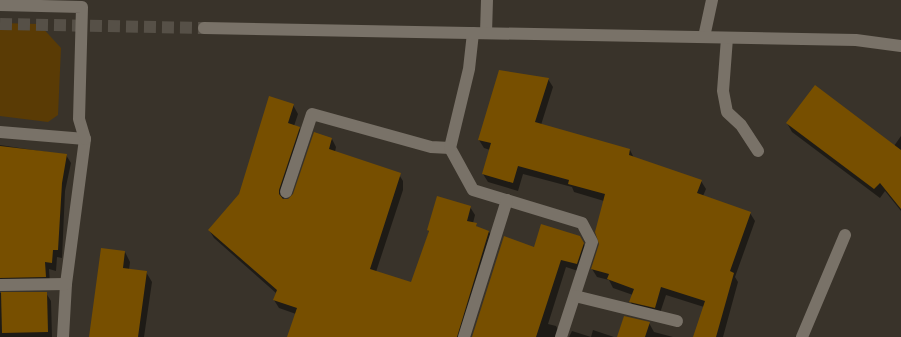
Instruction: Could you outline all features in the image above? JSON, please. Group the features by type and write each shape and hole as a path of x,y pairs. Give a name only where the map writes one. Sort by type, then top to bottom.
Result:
{"street":[{"path":"486,33 487,0"},
{"path":"704,37 712,0"},
{"path":"0,5 83,4 79,119 85,139 66,284 63,337"},
{"path":"204,28 856,40 901,46"},
{"path":"473,33 468,69 450,148 472,190 582,223 592,242 561,337"},
{"path":"727,38 723,91 727,112 741,125 758,151"},
{"path":"286,192 312,114 431,147 450,148"},
{"path":"0,132 85,139"},
{"path":"464,337 507,200"},
{"path":"802,337 846,235"},
{"path":"0,285 29,283 66,284"},
{"path":"575,296 677,321"}],"shaded area":[{"path":"0,23 39,24 61,48 58,115 48,122 0,116"}],"building":[{"path":"499,70 549,78 535,122 630,149 629,155 702,180 697,193 751,212 730,271 734,273 716,337 693,337 705,301 661,287 655,308 629,302 634,289 607,279 609,274 591,269 599,244 595,232 605,194 568,184 569,180 518,166 513,183 482,174 491,143 478,140"},
{"path":"815,85 901,150 901,209 880,183 874,189 786,123"},
{"path":"269,96 294,104 288,123 300,127 279,190 279,194 283,199 288,199 293,194 314,132 332,138 329,149 401,173 370,269 411,282 429,231 427,230 437,196 471,206 467,221 477,223 476,226 489,231 457,337 287,337 297,308 273,300 277,290 208,230 239,194"},
{"path":"0,146 67,154 62,183 58,250 53,250 52,263 45,262 46,277 0,278"},
{"path":"541,224 580,236 584,243 577,264 561,260 536,337 472,337 504,236 534,247"},
{"path":"101,248 125,251 123,268 147,271 138,337 89,337"},
{"path":"1,292 47,292 48,332 2,333"},
{"path":"624,316 650,322 645,337 617,337"}],"tunnel":[{"path":"0,24 204,28"}]}
